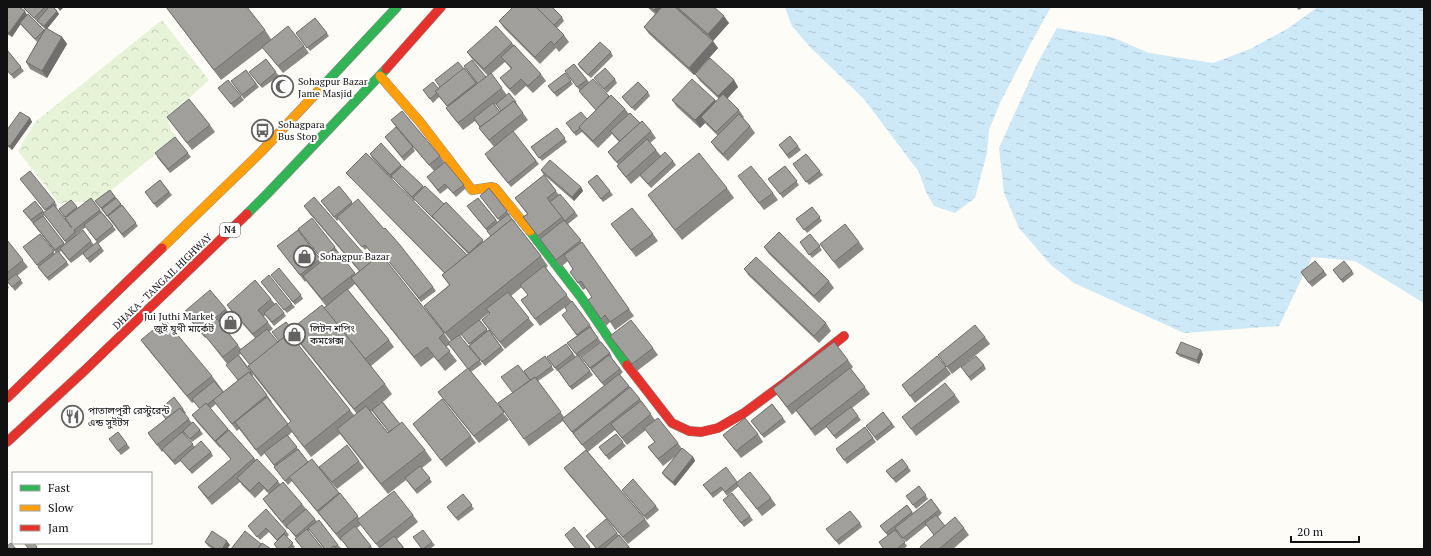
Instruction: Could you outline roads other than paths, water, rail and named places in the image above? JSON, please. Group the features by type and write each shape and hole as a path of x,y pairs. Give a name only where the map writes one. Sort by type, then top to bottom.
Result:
{"main road":[{"path":"7,398 261,152 397,7"},
{"name":"DHAKA - TANGAIL HIGHWAY","path":"7,442 83,372 268,193 380,76 441,7"},
{"path":"380,76 420,122 472,190 492,186 522,220 580,296 633,373 672,423 687,431 700,432 712,430 740,416 844,336"}],"water":[{"path":"785,7 1051,7 1001,101 989,130 987,153 975,198 955,213 934,206 926,192 919,172 863,98 810,47 792,26"},
{"path":"1318,7 1424,7 1424,303 1355,261 1312,257 1279,326 1184,333 1074,283 1051,265 1019,228 1004,193 999,148 1037,64 1057,28 1112,37 1149,53 1213,63 1250,49 1287,29"}],"place":[{"name":"Sohagpur Bazar Jame Masjid","path":"283,87"},
{"name":"Sohagpara Bus Stop","path":"262,130"},
{"name":"Sohagpur Bazar","path":"305,256"},
{"name":"Jui Juthi Market জুই যুথী মার্কেট","path":"230,322"},
{"name":"লিটন শপিং কমপ্লেক্স","path":"294,334"},
{"name":"পাতালপুরী রেস্টুরেন্ট এন্ড সুইটস","path":"72,416"}]}
